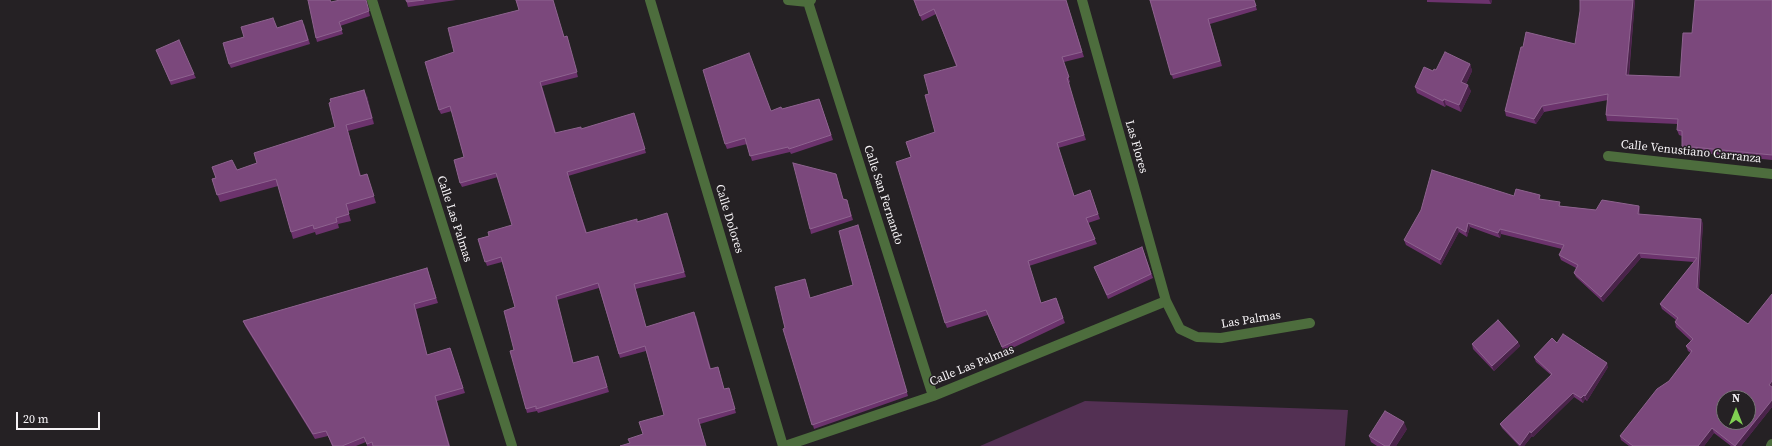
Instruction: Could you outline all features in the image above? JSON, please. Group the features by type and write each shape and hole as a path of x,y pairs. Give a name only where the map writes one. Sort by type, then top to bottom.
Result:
{"street":[{"name":"Calle Las Palmas","path":"372,0 512,446"},
{"name":"Calle Dolores","path":"650,0 784,446"},
{"path":"788,0 809,1"},
{"name":"Las Flores","path":"1082,0 1166,301"},
{"name":"Calle San Fernando","path":"809,1 933,396"},
{"name":"Calle Venustiano Carranza","path":"1608,156 1772,174"},
{"name":"Calle Las Palmas","path":"784,446 933,396 1166,301"},
{"name":"Las Palmas","path":"1166,301 1180,329 1197,337 1221,338 1310,323"}],"shaded area":[{"path":"1085,401 1348,410 1345,446 980,446"}],"building":[{"path":"308,0 330,0 331,2 340,0 366,0 369,11 339,22 342,30 316,38"},
{"path":"406,0 424,0 407,2"},
{"path":"516,0 553,0 564,37 567,36 577,72 540,82 555,133 581,127 581,129 634,113 645,149 567,172 586,233 637,219 637,222 667,213 684,272 634,284 646,327 694,312 710,369 718,367 724,389 729,388 735,409 698,419 706,446 620,446 630,443 628,439 643,434 639,422 664,415 645,346 619,354 598,283 556,296 573,363 598,356 607,387 536,409 536,406 526,409 510,351 514,350 504,311 515,307 501,257 485,262 478,239 489,236 488,232 512,225 496,173 460,183 454,160 464,157 450,106 439,110 425,62 454,52 448,28 519,10"},
{"path":"914,0 1066,0 1082,52 1062,57 1069,77 1067,78 1084,135 1057,143 1074,196 1090,190 1098,214 1086,218 1095,239 1028,261 1041,303 1056,298 1063,318 1002,347 986,310 945,323 896,162 911,157 906,142 935,132 925,95 929,94 924,75 957,66 934,9 920,16"},
{"path":"1150,0 1254,0 1256,6 1208,19 1220,61 1171,75"},
{"path":"1580,0 1633,0 1626,75 1680,77 1683,33 1692,33 1695,0 1772,0 1772,155 1682,146 1682,131 1677,130 1678,119 1606,115 1608,94 1542,106 1534,119 1505,111 1526,32 1575,44 1580,11"},
{"path":"273,18 277,28 302,20 308,40 229,64 223,43 244,37 241,27"},
{"path":"179,40 194,74 170,81 156,50"},
{"path":"1445,52 1470,64 1461,82 1468,85 1459,105 1444,99 1443,101 1415,87 1424,67 1433,71 1434,69 1436,70"},
{"path":"749,53 771,111 781,107 782,109 819,99 831,135 789,149 788,147 750,156 745,138 725,144 703,70"},
{"path":"364,90 372,118 346,125 360,176 367,174 374,196 346,204 349,214 336,218 337,222 314,229 313,225 291,232 276,179 217,195 212,179 216,178 212,167 232,160 237,170 257,163 254,153 335,127 329,103 331,102 330,99"},
{"path":"793,163 836,174 843,199 847,200 851,216 810,229"},
{"path":"1432,170 1514,196 1516,189 1540,195 1539,199 1560,202 1559,206 1596,210 1602,200 1639,206 1638,214 1701,219 1697,288 1748,324 1772,294 1772,381 1769,385 1772,387 1772,400 1756,420 1756,390 1716,390 1716,430 1748,430 1735,446 1712,428 1698,446 1633,446 1620,436 1657,389 1669,381 1692,351 1686,346 1693,339 1675,322 1678,318 1660,304 1697,258 1639,253 1601,297 1574,273 1578,265 1559,255 1564,245 1500,229 1498,233 1468,223 1466,232 1457,227 1440,260 1404,240 1421,210"},
{"path":"858,225 907,392 812,425 783,329 785,328 775,287 805,279 810,298 853,285 839,231"},
{"path":"1142,247 1151,274 1107,295 1094,267"},
{"path":"427,268 436,298 414,304 427,355 450,348 463,388 435,396 449,446 373,446 372,442 367,444 364,437 342,446 333,446 326,431 313,434 243,321"},
{"path":"1498,320 1518,342 1492,366 1472,344"},
{"path":"1563,334 1607,363 1585,396 1584,395 1581,398 1573,393 1531,433 1530,431 1520,445 1500,424 1552,374 1534,357 1552,338 1557,343"},
{"path":"1385,411 1404,422 1389,446 1385,446 1369,436"}]}
